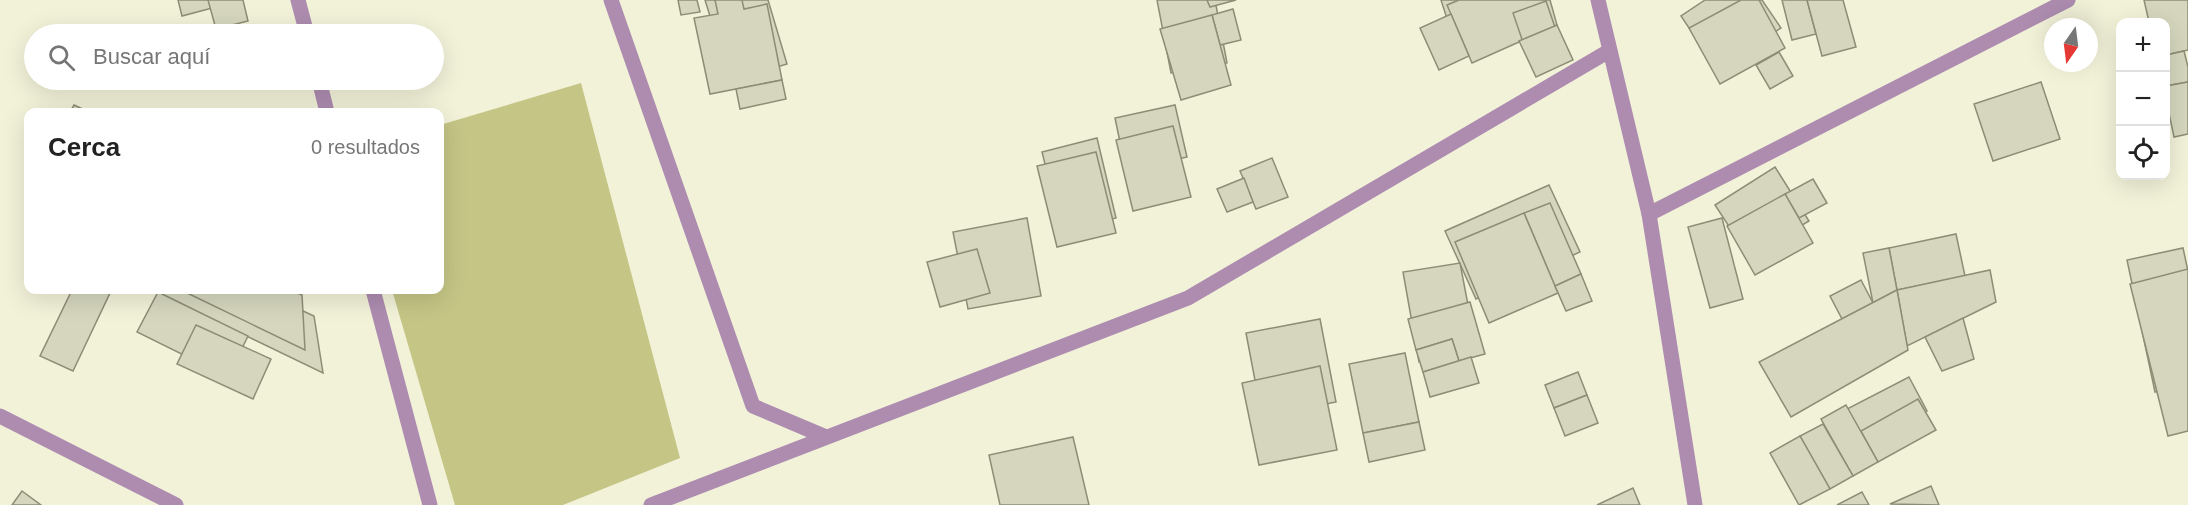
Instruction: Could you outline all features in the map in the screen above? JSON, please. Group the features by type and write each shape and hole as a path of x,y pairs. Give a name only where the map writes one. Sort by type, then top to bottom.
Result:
{"street":[{"path":"298,0 304,24"},
{"path":"611,0 753,406 826,437"},
{"path":"1598,0 1649,214 1695,505"},
{"path":"1649,214 2068,0"},
{"path":"651,505 1188,298 1609,51"},
{"path":"322,90 326,108"},
{"path":"375,294 430,505"},
{"path":"0,416 176,505"}],"green space":[{"path":"581,83 680,458 563,505 455,505 393,294 444,294 444,124"}],"building":[{"path":"178,0 235,0 235,2 182,16"},
{"path":"208,0 243,0 248,21 236,24 215,24"},
{"path":"678,0 697,0 700,12 681,15"},
{"path":"705,0 768,0 787,64 730,81"},
{"path":"715,0 742,0 744,9 767,4 782,80 710,94 694,18 718,14"},
{"path":"1157,0 1215,0 1227,63 1171,73"},
{"path":"1207,0 1236,0 1210,7"},
{"path":"1441,0 1545,0 1546,1 1452,34"},
{"path":"1459,0 1550,0 1557,25 1472,63 1447,5"},
{"path":"1705,0 1762,0 1781,28 1717,70 1681,16"},
{"path":"1741,0 1759,0 1785,48 1720,84 1689,28"},
{"path":"1782,0 1807,0 1816,34 1792,40"},
{"path":"1807,0 1843,0 1856,47 1822,56"},
{"path":"2144,0 2188,0 2188,50 2170,54 2170,18 2148,18"},
{"path":"1546,1 1559,39 1526,51 1513,13"},
{"path":"1233,9 1241,40 1220,45 1212,15"},
{"path":"1451,14 1469,56 1439,70 1420,28"},
{"path":"1212,15 1231,85 1181,100 1160,29"},
{"path":"1557,25 1573,60 1536,77 1519,41"},
{"path":"2184,51 2188,67 2188,82 2170,85 2170,54"},
{"path":"1779,52 1793,76 1770,89 1756,65"},
{"path":"782,80 786,99 740,109 736,89"},
{"path":"2041,82 2060,139 1993,161 1974,104"},
{"path":"2188,82 2188,134 2174,137 2170,118 2170,85"},
{"path":"1175,105 1187,157 1126,171 1115,118"},
{"path":"1173,126 1191,197 1133,211 1116,140"},
{"path":"1097,138 1116,218 1062,231 1042,152"},
{"path":"1096,152 1116,233 1057,247 1037,166"},
{"path":"1272,158 1288,197 1256,209 1240,171"},
{"path":"1775,167 1809,221 1749,257 1715,205"},
{"path":"1244,178 1253,202 1227,212 1217,189"},
{"path":"1813,179 1827,203 1799,218 1785,194"},
{"path":"1549,185 1580,252 1476,299 1445,231"},
{"path":"1785,194 1813,243 1755,275 1727,226"},
{"path":"1550,203 1581,274 1555,286 1524,213"},
{"path":"1524,213 1558,293 1489,323 1455,242"},
{"path":"1027,218 1041,296 968,309 953,232"},
{"path":"1722,218 1743,299 1710,308 1688,227"},
{"path":"1956,234 1965,276 1897,290 1889,248"},
{"path":"1889,248 1897,290 1873,303 1863,253"},
{"path":"2183,248 2188,271 2188,384 2155,392 2127,260"},
{"path":"977,249 990,293 940,307 927,262"},
{"path":"1460,263 1477,352 1419,362 1403,272"},
{"path":"2188,269 2188,431 2168,436 2130,284"},
{"path":"1990,270 1996,302 1907,346 1897,290"},
{"path":"1581,274 1592,301 1566,311 1555,286"},
{"path":"1861,280 1873,303 1842,319 1830,296"},
{"path":"1897,290 1908,350 1791,417 1759,362"},
{"path":"70,294 110,294 73,371 40,356"},
{"path":"157,294 162,294 248,336 228,377 137,332"},
{"path":"159,294 267,294 314,316 323,373"},
{"path":"189,294 302,295 305,350"},
{"path":"1470,302 1485,354 1459,361 1452,339 1416,350 1408,319"},
{"path":"1963,318 1974,359 1942,371 1925,337"},
{"path":"1320,319 1336,402 1262,417 1246,333"},
{"path":"196,325 271,359 253,399 177,364"},
{"path":"1452,339 1459,361 1423,372 1416,350"},
{"path":"1405,353 1419,422 1363,433 1349,364"},
{"path":"1471,357 1479,383 1430,397 1423,372"},
{"path":"1320,366 1337,450 1259,465 1242,383"},
{"path":"1578,372 1587,395 1554,408 1545,385"},
{"path":"1909,377 1927,411 1865,444 1847,409"},
{"path":"1587,395 1598,423 1565,436 1554,408"},
{"path":"1918,399 1936,430 1878,462 1861,431"},
{"path":"1846,405 1878,462 1853,476 1821,419"},
{"path":"1419,422 1425,450 1369,462 1363,433"},
{"path":"1823,424 1853,476 1830,489 1800,436"},
{"path":"1800,436 1830,489 1799,505 1770,453"},
{"path":"1073,437 1089,505 1000,505 989,455"},
{"path":"1931,486 1939,505 1890,504"},
{"path":"1633,488 1640,505 1597,505"},
{"path":"22,491 41,505 12,505"},
{"path":"1862,492 1869,505 1837,505"}]}
